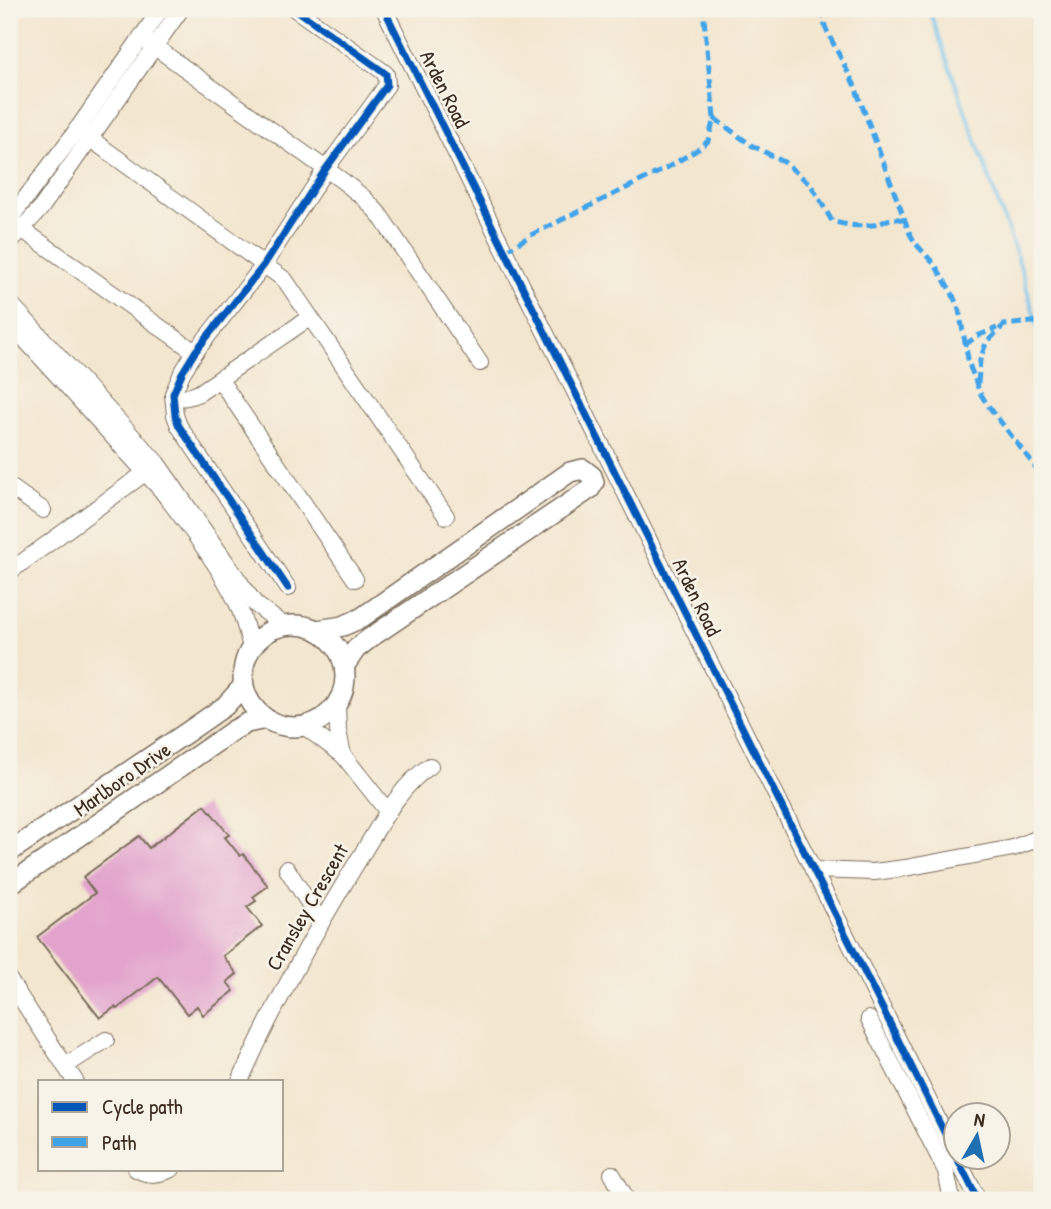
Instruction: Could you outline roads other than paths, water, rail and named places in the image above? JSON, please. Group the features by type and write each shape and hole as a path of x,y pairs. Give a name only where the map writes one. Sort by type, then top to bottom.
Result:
{"main road":[{"path":"317,630 343,626 360,618 570,472 583,469 592,476 594,482 590,489 370,638 356,649 345,665"},
{"path":"283,625 303,625 317,630 337,647 345,665 345,685 337,704 323,718 304,726 284,726 265,719 251,705 243,686 243,666 251,647 265,633 283,625"},
{"name":"Marlboro Drive","path":"9,852 225,706 243,686"},
{"name":"Marlboro Drive","path":"9,885 234,730 247,723 265,719"}],"street":[{"path":"148,42 161,9"},
{"path":"9,243 41,208 83,135 148,42 181,9"},
{"path":"288,588 179,426 174,415 173,394 195,352 264,265 325,170 383,93 388,80 381,70 295,9"},
{"name":"Arden Road","path":"384,9 436,107 978,1200"},
{"path":"148,42 354,190 372,206 480,363"},
{"path":"83,135 9,219 195,352"},
{"path":"83,135 285,281 446,516"},
{"path":"9,302 151,468 255,604 283,625"},
{"path":"173,394 188,398 220,380 309,318"},
{"path":"9,322 151,468 230,590 243,618 251,647"},
{"path":"220,380 355,579"},
{"path":"9,572 151,468"},
{"path":"9,486 43,510"},
{"path":"337,704 338,731 343,755"},
{"path":"304,726 343,755 388,811"},
{"name":"Cransley Crescent","path":"240,1080 270,1015 321,922 388,811 409,784 430,766"},
{"path":"813,870 874,872 905,868 1013,848 1042,837"},
{"path":"286,869 321,922"},
{"path":"9,980 74,1080"},
{"path":"869,1018 946,1171 952,1200"},
{"path":"65,1066 106,1040"},
{"path":"138,1170 147,1175 169,1170"},
{"path":"612,1174 621,1198"}],"waterway":[{"path":"929,9 1018,259 1042,341"}]}
